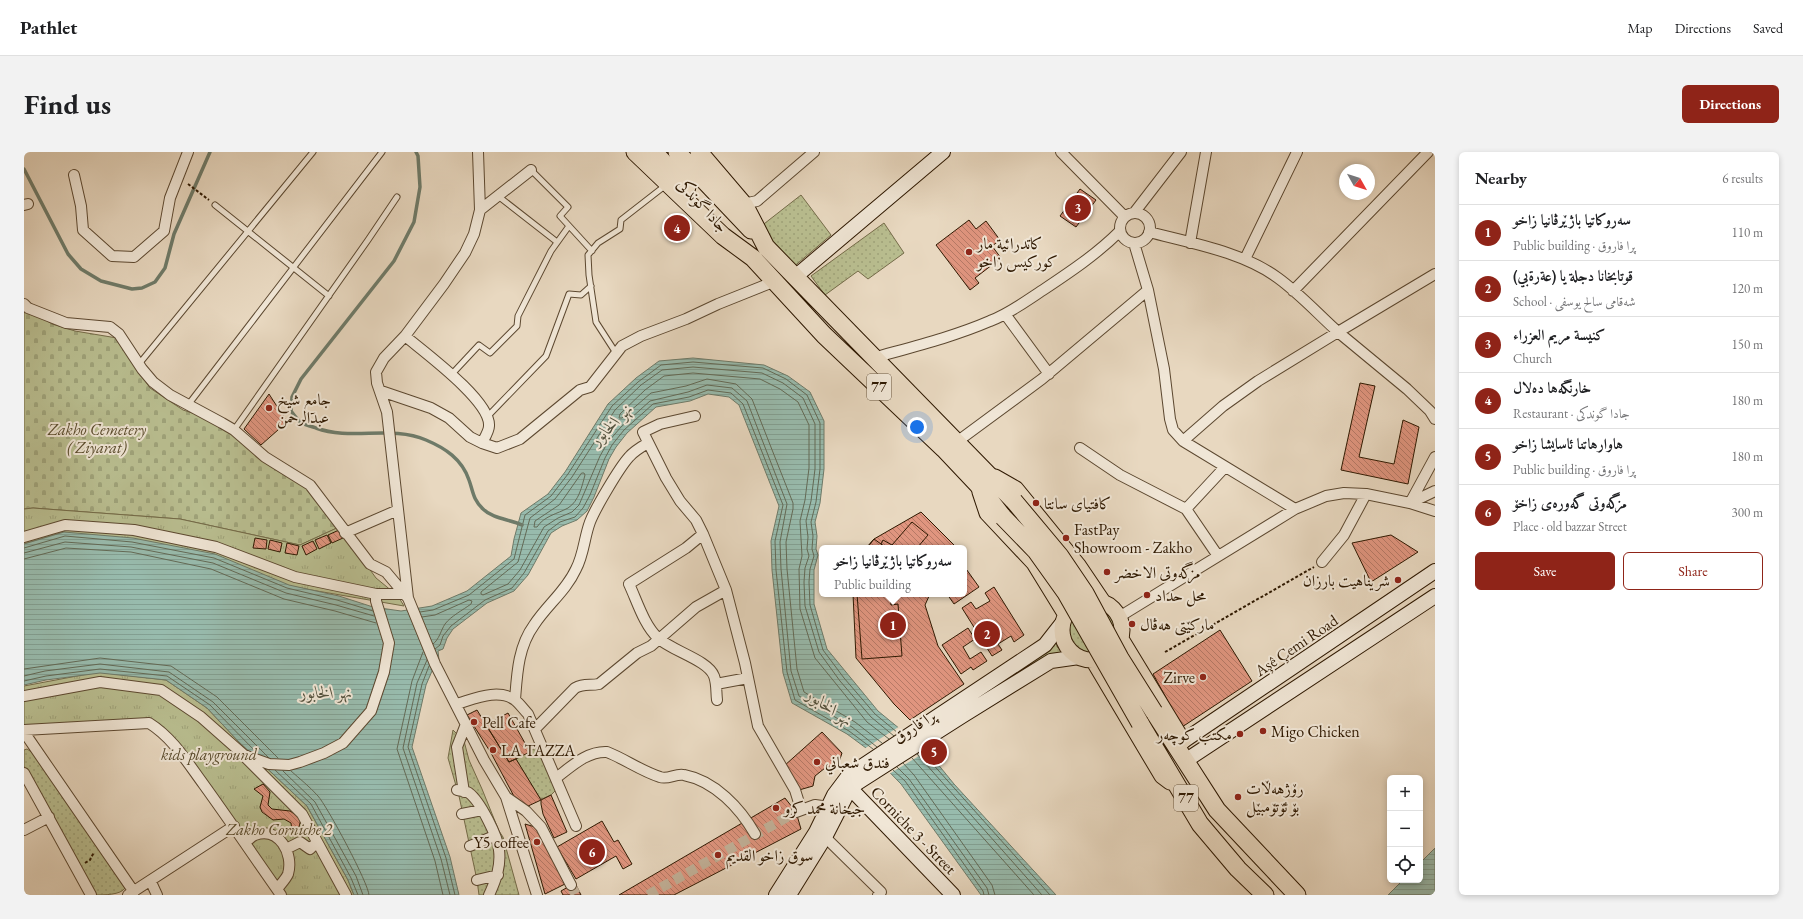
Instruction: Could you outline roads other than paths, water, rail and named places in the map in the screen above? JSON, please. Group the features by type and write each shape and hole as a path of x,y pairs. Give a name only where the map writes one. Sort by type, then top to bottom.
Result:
{"highway":[{"path":"635,152 723,236 752,258"},
{"name":"جادا گوندکی","path":"654,152 752,258"},
{"name":"77","path":"677,152 873,358 958,441 983,479 1003,517 1036,551 1066,593 1140,723 1205,830 1238,869 1265,895"},
{"path":"700,152 744,204 766,246"},
{"name":"77","path":"752,258 824,335 944,449 1014,501 1060,556 1078,583 1120,658 1154,712 1180,744 1189,758 1217,810 1297,895"}],"main road":[{"path":"795,277 943,152"},
{"path":"1103,602 1078,565 1016,489 983,479 988,513 1034,563 1048,584 1065,618 1062,629 1068,648 1086,658 1114,699 1162,776 1183,793"},
{"path":"1048,584 1058,586 1069,583 1076,575 1078,565"},
{"name":"Aşê Çemi Road","path":"1180,744 1435,571"},
{"path":"1189,758 1435,596"},
{"path":"1088,600 1103,602 1110,606 1119,617 1122,624 1121,639 1113,652 1107,656 1051,661 959,710 1045,645 1076,605 1088,600"},
{"path":"1121,639 1146,679 1180,744"},
{"path":"1114,699 1114,694 1118,684 1126,678 1136,676 1146,679"},
{"name":"پرا فاروق","path":"861,773 959,710"},
{"path":"789,895 825,837 850,789 861,773"},
{"path":"776,895 816,832 841,785 861,773"},
{"name":"Corniche 3 - Street","path":"850,789 953,895"}],"street":[{"path":"74,175 81,206 83,230 112,256 134,257 164,231 170,198 177,176 188,152"},
{"path":"406,596 387,412 377,383 376,372 384,358 405,336 464,253 474,234 480,210 478,152"},
{"path":"744,204 757,201 814,152"},
{"path":"1061,152 1129,215 1138,214 1149,223 1149,232 1144,240 1134,243 1125,240 1120,231"},
{"path":"873,358 959,333 991,321 1021,305 1085,262 1105,246 1120,231 1122,221 1129,215 1181,152"},
{"path":"1190,242 1206,152"},
{"path":"1245,259 1297,152"},
{"path":"1293,291 1428,152"},
{"path":"480,210 532,170"},
{"path":"1149,232 1190,242 1245,259 1278,278 1338,332 1407,388 1430,411 1435,419"},
{"path":"1134,243 1148,290 1164,369 1170,419 1173,430 1183,441 1295,509"},
{"path":"1183,441 1223,406 1258,381 1435,274"},
{"path":"381,391 431,408 449,418 470,437 497,448 520,439 580,390 590,387 622,346 641,336 774,282"},
{"path":"958,441 1049,374 1148,290"},
{"path":"24,304 28,308 66,323 110,327 119,334 153,382 188,405 234,430 265,457 310,485 370,564 386,572 406,596 435,664 484,760 506,797 537,895"},
{"path":"1005,314 1049,374"},
{"path":"405,336 467,388 486,411 490,426 482,443"},
{"path":"695,416 660,424 643,432 666,478 680,501 696,520 726,590 748,678 758,726 795,790 798,810 815,805 829,807"},
{"path":"515,700 518,664 525,640 534,624 565,589 576,569 593,514 620,469 632,454 648,443"},
{"path":"1080,448 1120,475 1186,509 1218,556"},
{"path":"1410,503 1435,457"},
{"path":"1186,509 1225,467"},
{"path":"1410,503 1435,491"},
{"path":"1119,617 1295,509 1326,496 1344,493 1366,494 1410,503 1435,511"},
{"path":"1322,562 1344,535 1366,494"},
{"path":"345,533 398,510"},
{"path":"24,537 65,525 134,530 216,547 295,577 376,597 406,596"},
{"path":"703,534 686,548 629,584 648,624 658,638 677,651 708,666 713,674 716,684 717,700"},
{"path":"535,729 575,688 583,684 594,686 599,684 637,653 650,646 696,607 726,590"},
{"path":"24,696 100,682 161,690 201,717 244,755 270,764 289,765 324,753 342,743 371,711 384,672 389,643 376,597"},
{"path":"716,684 748,678"},
{"path":"456,704 493,694 504,695 515,700 528,714 576,826"},
{"path":"24,731 149,724 161,730 173,743 234,826 245,843 279,892 288,874 289,855 282,841 268,834 255,835 245,843"},
{"path":"466,724 457,747 461,791 468,792 482,810 499,849 498,875 489,895"},
{"path":"24,731 96,837 131,894 234,826"},
{"path":"233,744 302,814 346,895"},
{"path":"556,778 584,757 598,752 607,752 661,778 682,774 702,782 721,794 735,806 755,834"},
{"path":"24,773 91,895"},
{"path":"506,797 526,812 541,827 571,885"},
{"path":"462,814 482,810"},
{"path":"24,830 49,818"},
{"path":"286,849 300,842 302,834 309,827"},
{"path":"470,846 494,836"},
{"path":"825,837 881,892 878,895"},
{"path":"300,842 310,849 317,842"},
{"path":"477,880 498,875"},
{"path":"151,882 157,895"}],"lane":[{"path":"139,364 313,152"},
{"path":"188,405 382,152"},
{"path":"532,170 568,207 560,216 592,251"},
{"path":"616,353 596,322 588,255 598,243 620,229 621,220 668,184"},
{"path":"498,196 557,242"},
{"path":"234,430 397,197"},
{"path":"215,205 329,296"},
{"path":"451,375 479,345 490,353 517,326 518,316 551,251 570,226"},
{"path":"487,417 546,356 569,294 581,296 591,286"}],"water":[{"name":"نهر الخابور","path":"693,358 764,365 788,376 810,392 824,421 824,469 820,503 815,522 817,536 816,549 818,555 814,570 814,604 827,649 878,711 928,752 954,784 1056,895 981,895 901,784 866,748 847,734 792,703 783,673 772,570 771,541 779,506 739,405 729,397 708,394 690,401 656,407 627,433 616,447 609,459 587,511 577,520 562,526 551,533 528,575 514,591 487,603 453,629 447,638 443,649 438,651 439,660 435,664 426,685 412,747 450,857 459,895 354,895 348,880 307,806 238,741 207,708 166,680 100,673 46,680 24,685 24,544 64,532 133,538 215,554 289,585 339,596 373,607 401,611 432,606 467,591 511,556 521,513 548,494 565,472 608,404 636,378 659,361"},
{"path":"1435,848 1435,895 1388,895 1400,883 1423,883 1423,860"}],"waterway":[{"path":"24,169 68,254 81,269 101,281 132,289 142,288 155,282 165,268 174,234 210,152"},
{"path":"416,152 418,156 420,187 414,222 394,261 301,379 292,397 291,411 301,423 329,432 399,434 413,436 433,443 452,455 462,466 469,480 475,499 483,509 491,515 522,525"}],"tunnel":[{"path":"648,895 796,812"},
{"path":"571,885 576,895"}],"place":[{"name":"كنيسة مريم العزراء","path":"1078,208"},
{"name":"خارنگەها دەلال","path":"677,228"},
{"name":"كاتدرائية مار كوركيس زاخو","path":"969,252"},
{"name":"جامع شيخ عبدالرحمن","path":"269,408"},
{"name":"کافتیای سانتا","path":"1036,503"},
{"name":"FastPay Showroom - Zakho","path":"1066,538"},
{"name":"مزگەوتی الاخضر","path":"1107,572"},
{"name":"شريناهيت بارزان","path":"1398,580"},
{"name":"محل حداد","path":"1147,595"},
{"name":"مارکێتی هەڤال","path":"1132,624"},
{"name":"سه‌روكاتيا باژێرڤانيا زاخو","path":"893,625"},
{"name":"قوتابخانا دجلة يا (عةرةبي)","path":"987,634"},
{"name":"Zirve","path":"1203,677"},
{"name":"Pell Cafe","path":"474,722"},
{"name":"Migo Chicken","path":"1263,731"},
{"name":"مکتب کوچه‌ر","path":"1240,734"},
{"name":"LA TAZZA","path":"493,750"},
{"name":"هاوارهاتنا ئاسایشا زاخو","path":"934,752"},
{"name":"فندق شعباني","path":"817,762"},
{"name":"رۆژهەڵات بۆ ئۆتۆمبێل","path":"1238,797"},
{"name":"جيخانة محمد كرو","path":"776,808"},
{"name":"Y5 coffee","path":"537,842"},
{"name":"مزگەوتی گەورەی زاخۆ","path":"592,852"},
{"name":"سوق زاخو القديم","path":"718,855"}],"park label":[{"name":"Zakho Cemetery ( Ziyarat)","path":"97,438"},
{"name":"kids playground","path":"209,754"},
{"name":"Zakho Corniche 2","path":"279,829"}]}
